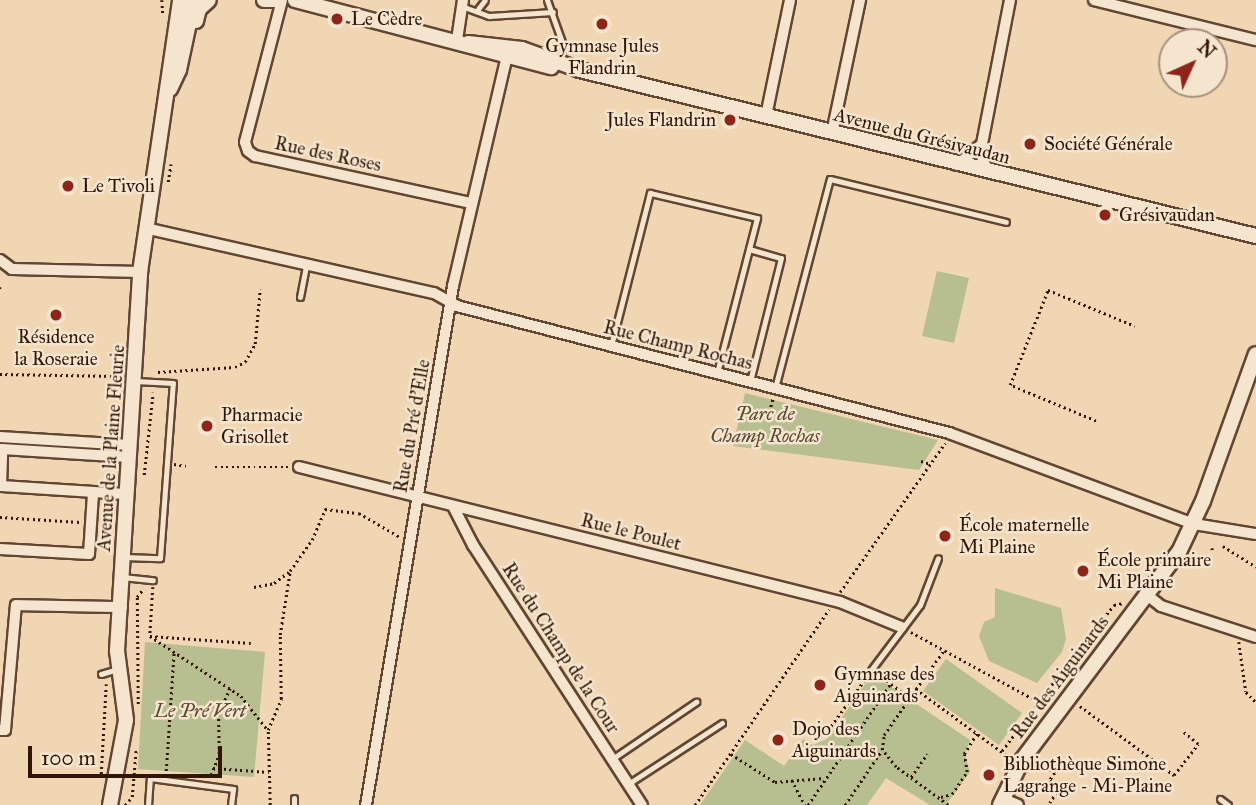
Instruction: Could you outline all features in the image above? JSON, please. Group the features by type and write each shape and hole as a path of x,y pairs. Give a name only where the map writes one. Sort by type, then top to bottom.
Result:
{"street":[{"name":"Avenue de la Plaine Fleurie","path":"170,0 176,23"},
{"name":"Avenue de la Plaine Fleurie","path":"110,805 126,720 108,672 131,600 122,577 125,494 136,377 140,272 145,228 169,93 180,0"},
{"name":"Avenue de la Plaine Fleurie","path":"169,93 182,54 194,0"},
{"name":"Avenue de la Plaine Fleurie","path":"182,54 190,45 199,9 209,0"},
{"path":"264,0 276,0"},
{"name":"Rue des Roses","path":"282,0 245,142 255,156 471,204"},
{"name":"Avenue du Grésivaudan","path":"295,0 463,41 507,56 558,64"},
{"path":"765,116 790,0"},
{"path":"832,133 860,0"},
{"path":"991,173 984,162 982,144 1010,0"},
{"path":"1094,0 1256,40"},
{"path":"463,4 463,41"},
{"name":"Avenue du Grésivaudan","path":"463,41 494,43 580,70 956,165 1256,236"},
{"name":"Rue du Pré d'Elle","path":"366,805 452,302 471,204 507,56"},
{"path":"956,165 982,144"},
{"name":"Rue Champ Rochas","path":"145,228 412,288 452,302 611,346 949,433 1194,524 1256,534"},
{"path":"0,260 12,269 140,272"},
{"name":"Rue des Aiguinards","path":"1018,805 1002,802 1022,760 1179,552 1194,524 1256,354"},
{"path":"0,437 130,451"},
{"path":"0,499 2,449 130,451"},
{"name":"Rue le Poulet","path":"299,467 454,508 835,600 901,626"},
{"path":"1,486 125,494"},
{"path":"0,550 89,554 93,494"},
{"name":"Rue du Champ de la Cour","path":"454,508 642,805"},
{"path":"1146,595 1161,606 1256,637"},
{"path":"0,730 5,730 16,605 131,600"}],"lane":[{"path":"478,9 485,0"},
{"path":"547,0 564,45 558,64"},
{"path":"463,4 489,16 553,12"},
{"path":"775,388 830,180 1006,222"},
{"path":"611,346 650,193 757,218 717,373"},
{"path":"749,248 781,258 750,382"},
{"path":"300,297 306,266"},
{"path":"123,557 160,558 173,383 136,377"},
{"path":"872,670 901,626 920,605 938,558"},
{"path":"122,577 153,580"},
{"path":"612,759 696,702"},
{"path":"628,784 722,723"},
{"path":"148,805 150,778 233,789 231,805"},
{"path":"1220,799 1228,805"}],"path":[{"path":"0,374 136,377 169,369 235,367 245,362 255,344 260,289"},
{"path":"1096,421 1010,385 1048,290 1135,326"},
{"path":"144,475 154,382"},
{"path":"769,412 772,402"},
{"path":"695,805 835,600 933,464 949,433"},
{"path":"921,461 933,464"},
{"path":"215,467 299,467"},
{"path":"254,587 274,583 290,571 312,540 325,509 359,513 400,537"},
{"path":"0,517 90,523"},
{"path":"1223,546 1255,569"},
{"path":"270,805 268,730 281,699 280,635 290,571"},
{"path":"144,591 145,579"},
{"path":"150,636 153,580"},
{"path":"916,689 1002,751 1074,655 1083,656 1088,651 1086,640 1114,605 1122,604 1130,594"},
{"path":"901,626 1040,700 1057,715"},
{"path":"1237,632 1246,692 1256,702"},
{"path":"150,636 230,688 268,730"},
{"path":"150,636 250,643"},
{"path":"845,805 882,750 884,735 945,649"},
{"path":"166,771 174,651"},
{"path":"831,726 872,670 910,697"},
{"path":"100,774 108,672"},
{"path":"792,780 807,805 891,683"},
{"path":"211,775 219,744 218,715 230,688"},
{"path":"1070,698 1174,775 1198,744 1183,732"},
{"path":"941,797 952,794 967,772 964,754 977,733"},
{"path":"882,750 911,777 941,797 948,805"},
{"path":"732,754 771,781 827,778"},
{"path":"911,777 928,754"},
{"path":"1042,763 1055,773 1050,780 1060,788 1050,803"},
{"path":"213,768 270,772"}],"green space":[{"path":"937,271 969,278 954,343 922,336"},
{"name":"Parc de Champ Rochas","path":"745,393 938,440 919,470 733,446"},
{"path":"995,588 1061,608 1066,639 1062,652 1037,683 989,661 979,636 984,622 995,617"},
{"name":"Le Pré Vert","path":"145,642 265,652 254,777 138,769"},
{"path":"946,659 1022,713 999,745 923,691"},
{"path":"872,674 970,740 965,755 970,772 946,805 930,805 886,778 867,805 700,805 745,740 784,766 803,739 813,745 827,739"}],"place":[{"name":"Le Cèdre","path":"337,19"},
{"name":"Gymnase Jules Flandrin","path":"602,24"},
{"name":"Jules Flandrin","path":"730,120"},
{"name":"Société Générale","path":"1030,144"},
{"name":"Le Tivoli","path":"68,186"},
{"name":"Grésivaudan","path":"1105,215"},
{"name":"Résidence la Roseraie","path":"56,315"},
{"name":"Pharmacie Grisollet","path":"207,426"},
{"name":"École maternelle Mi Plaine","path":"945,536"},
{"name":"École primaire Mi Plaine","path":"1083,571"},
{"name":"Gymnase des Aiguinards","path":"820,685"},
{"name":"Dojo des Aiguinards","path":"778,740"},
{"name":"Bibliothèque Simone Lagrange - Mi-Plaine","path":"989,775"}]}
